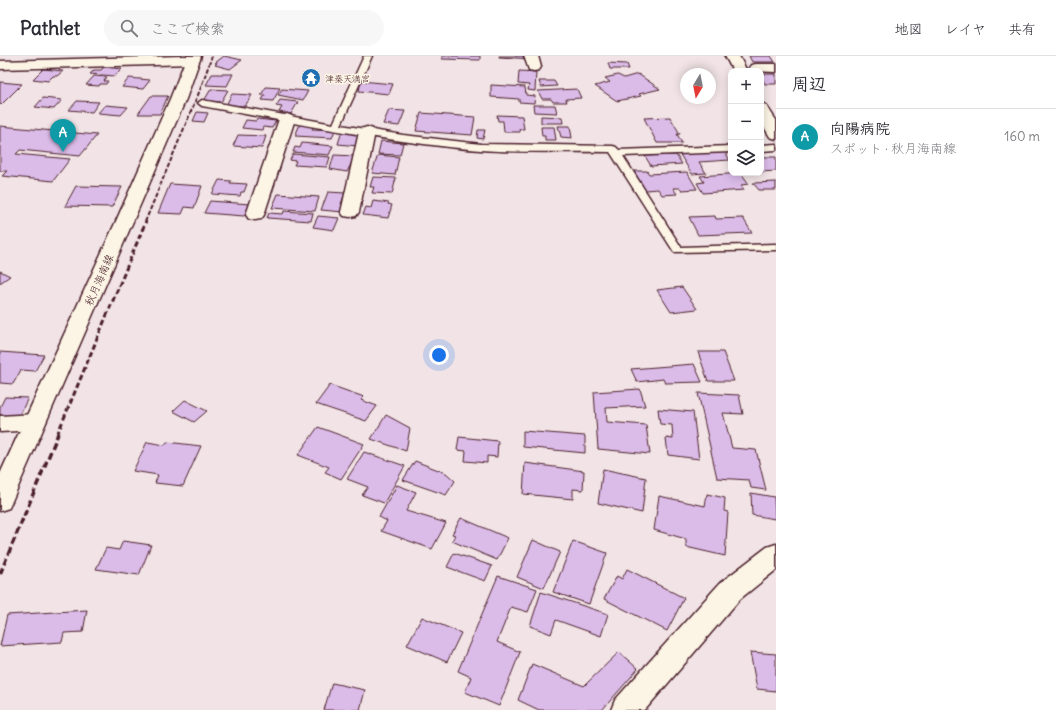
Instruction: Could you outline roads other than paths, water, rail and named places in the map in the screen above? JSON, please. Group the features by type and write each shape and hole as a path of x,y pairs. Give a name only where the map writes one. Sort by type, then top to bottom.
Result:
{"street":[{"path":"732,56 738,68"},
{"path":"0,65 194,58"},
{"name":"秋月海南線","path":"0,501 129,212 178,99 194,58"},
{"path":"764,68 776,68"},
{"path":"764,113 776,134"},
{"path":"254,215 287,119"},
{"path":"350,212 367,132"},
{"path":"0,424 35,422"},
{"path":"626,710 730,591 776,555"}],"lane":[{"path":"336,127 368,56"},
{"path":"202,103 367,132 481,147 613,149 678,250 776,247"},
{"path":"764,148 776,147"},
{"path":"616,153 728,149"}],"railway":[{"path":"145,222 200,90 212,56"},
{"path":"57,435 146,221"},
{"path":"0,574 58,434"}],"place":[{"name":"津秦天満宮","path":"311,78"},
{"name":"向陽病院","path":"63,152"}]}
